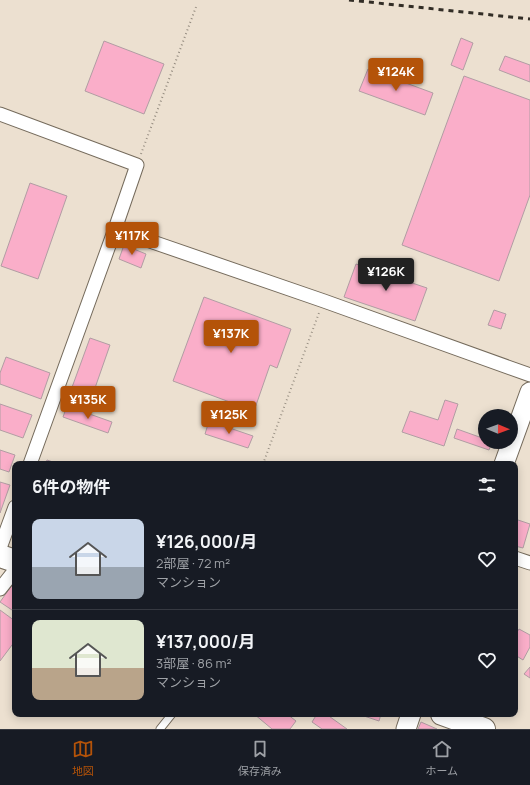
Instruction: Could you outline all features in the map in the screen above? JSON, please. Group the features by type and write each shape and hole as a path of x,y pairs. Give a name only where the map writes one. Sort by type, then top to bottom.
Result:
{"highway":[{"path":"0,556 12,560"},
{"path":"450,717 484,729"}],"street":[{"path":"0,114 137,165 116,228 31,461"},
{"path":"116,228 530,375"},
{"path":"505,461 530,392"},
{"path":"0,548 12,515"},
{"path":"518,559 530,563"},
{"path":"0,589 12,574"},
{"path":"406,729 410,717"}],"lane":[{"path":"160,729 170,717"}],"path":[{"path":"137,165 196,7"},
{"path":"264,461 324,301"}],"building":[{"path":"461,38 473,43 463,70 451,65"},
{"path":"104,41 164,64 144,114 85,91"},
{"path":"505,56 530,65 530,82 499,70"},
{"path":"368,69 433,93 425,115 359,91"},
{"path":"464,76 530,100 530,195 499,281 402,245"},
{"path":"30,183 67,196 38,279 1,266"},
{"path":"124,245 146,254 141,268 119,259"},
{"path":"356,264 427,288 415,321 344,297"},
{"path":"204,297 291,329 277,368 270,365 254,411 173,381"},
{"path":"494,310 506,314 501,329 488,325"},
{"path":"90,338 110,345 88,408 67,401"},
{"path":"6,357 50,373 41,399 0,384 0,373"},
{"path":"445,400 458,404 444,446 402,432 410,411 438,420"},
{"path":"0,404 32,415 23,438 0,430"},
{"path":"67,406 112,422 108,433 63,417"},
{"path":"209,421 253,436 248,448 205,434"},
{"path":"457,429 478,436 478,446 454,438"},
{"path":"0,450 15,455 9,472 0,469"},
{"path":"0,482 10,485 0,513"},
{"path":"518,520 530,524 523,548 518,547"},
{"path":"12,585 12,610 0,602"},
{"path":"0,610 12,619 12,645 0,661"},
{"path":"519,629 530,635 530,647 523,660 518,657"},
{"path":"530,667 530,678 524,674"},
{"path":"258,717 291,717 296,721 290,729 272,729"},
{"path":"315,717 330,717 347,729 322,729 312,722"},
{"path":"367,717 380,717 379,721"},
{"path":"421,722 437,729 418,729"}],"railway":[{"path":"349,0 530,19"}]}
